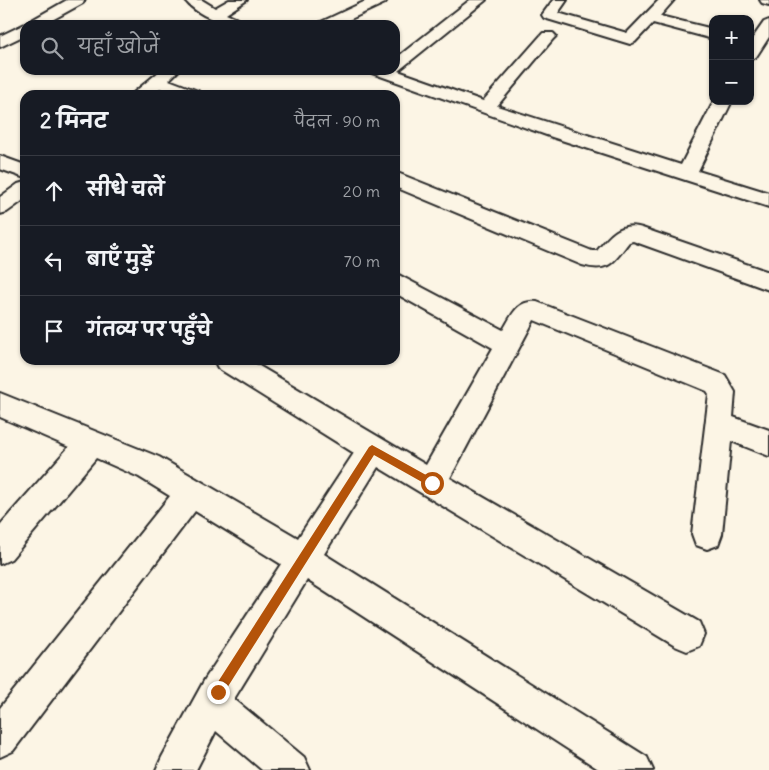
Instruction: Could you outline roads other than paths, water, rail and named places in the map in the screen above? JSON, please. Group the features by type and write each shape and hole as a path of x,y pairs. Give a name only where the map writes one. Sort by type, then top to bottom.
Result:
{"street":[{"path":"41,20 76,0"},
{"path":"192,0 227,20"},
{"path":"215,14 240,0"},
{"path":"337,20 380,0"},
{"path":"400,61 479,0"},
{"path":"560,0 549,15 626,39 633,38 667,0"},
{"path":"342,3 360,10"},
{"path":"650,18 709,33"},
{"path":"756,48 769,25"},
{"path":"0,42 20,32"},
{"path":"486,108 548,36"},
{"path":"146,90 164,75 185,90"},
{"path":"400,75 486,108 559,133 769,200"},
{"path":"687,173 721,105"},
{"path":"0,162 20,170"},
{"path":"400,181 590,259 603,259 622,236 634,233 769,281"},
{"path":"400,285 508,344"},
{"path":"432,483 524,315 530,310 537,311 716,383 722,392 707,534"},
{"path":"235,365 372,450 432,483 687,634"},
{"path":"0,405 149,467 303,559 634,770"},
{"path":"719,424 769,442"},
{"path":"0,548 92,442"},
{"path":"174,770 212,704 372,450"},
{"path":"0,738 191,493"},
{"path":"212,704 291,770"}]}
